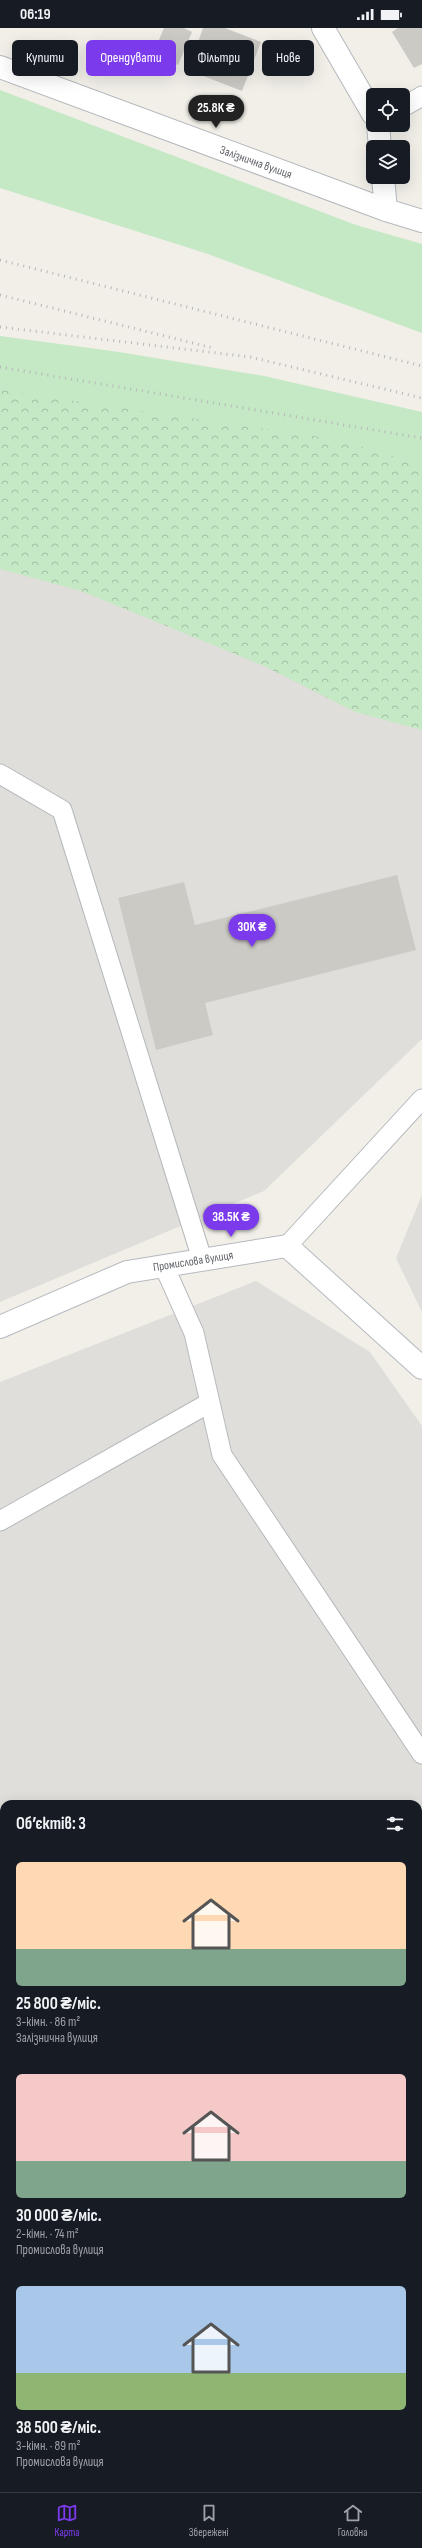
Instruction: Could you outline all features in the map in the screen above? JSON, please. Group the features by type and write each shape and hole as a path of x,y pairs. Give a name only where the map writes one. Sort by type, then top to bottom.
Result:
{"street":[{"path":"323,28 366,102"},
{"name":"Залізнична вулиця","path":"0,67 386,210 422,221"},
{"path":"384,184 386,210"},
{"path":"287,1246 422,1368"},
{"name":"Промислова вулиця","path":"0,1327 127,1272 287,1246"}],"lane":[{"path":"410,103 422,96"},
{"path":"0,774 62,810 202,1259"},
{"path":"287,1246 422,1099"},
{"path":"164,1266 194,1333 208,1403 222,1454 422,1754"},
{"path":"0,1521 208,1403"}],"shaded area":[{"path":"0,413 422,480 422,1039 264,1191 0,1302"},
{"path":"422,1195 422,1312 396,1258"},
{"path":"256,1281 370,1352 422,1426 422,1800 0,1800 0,1382"}],"green space":[{"path":"0,90 356,225 422,244 422,333 205,253 0,188"},
{"path":"0,336 119,352 264,376 422,412 422,480 0,413"},
{"path":"0,390 340,440 422,465 422,730 355,712 264,666 81,591 0,569"}],"building":[{"path":"164,28 184,28 192,32 189,40 184,40 184,51 178,65 176,64 176,40 159,40"},
{"path":"203,28 225,28 261,42 254,60 254,40 199,40"},
{"path":"398,28 422,28 422,64 414,68 392,32"},
{"path":"203,76 248,76 242,91"},
{"path":"397,875 416,950 205,1003 213,1035 156,1050 118,898 184,882 195,925"}],"railway":[{"path":"0,260 422,366"},
{"path":"0,295 213,348"},
{"path":"0,327 250,357 422,398"},
{"path":"0,367 422,438"}]}
